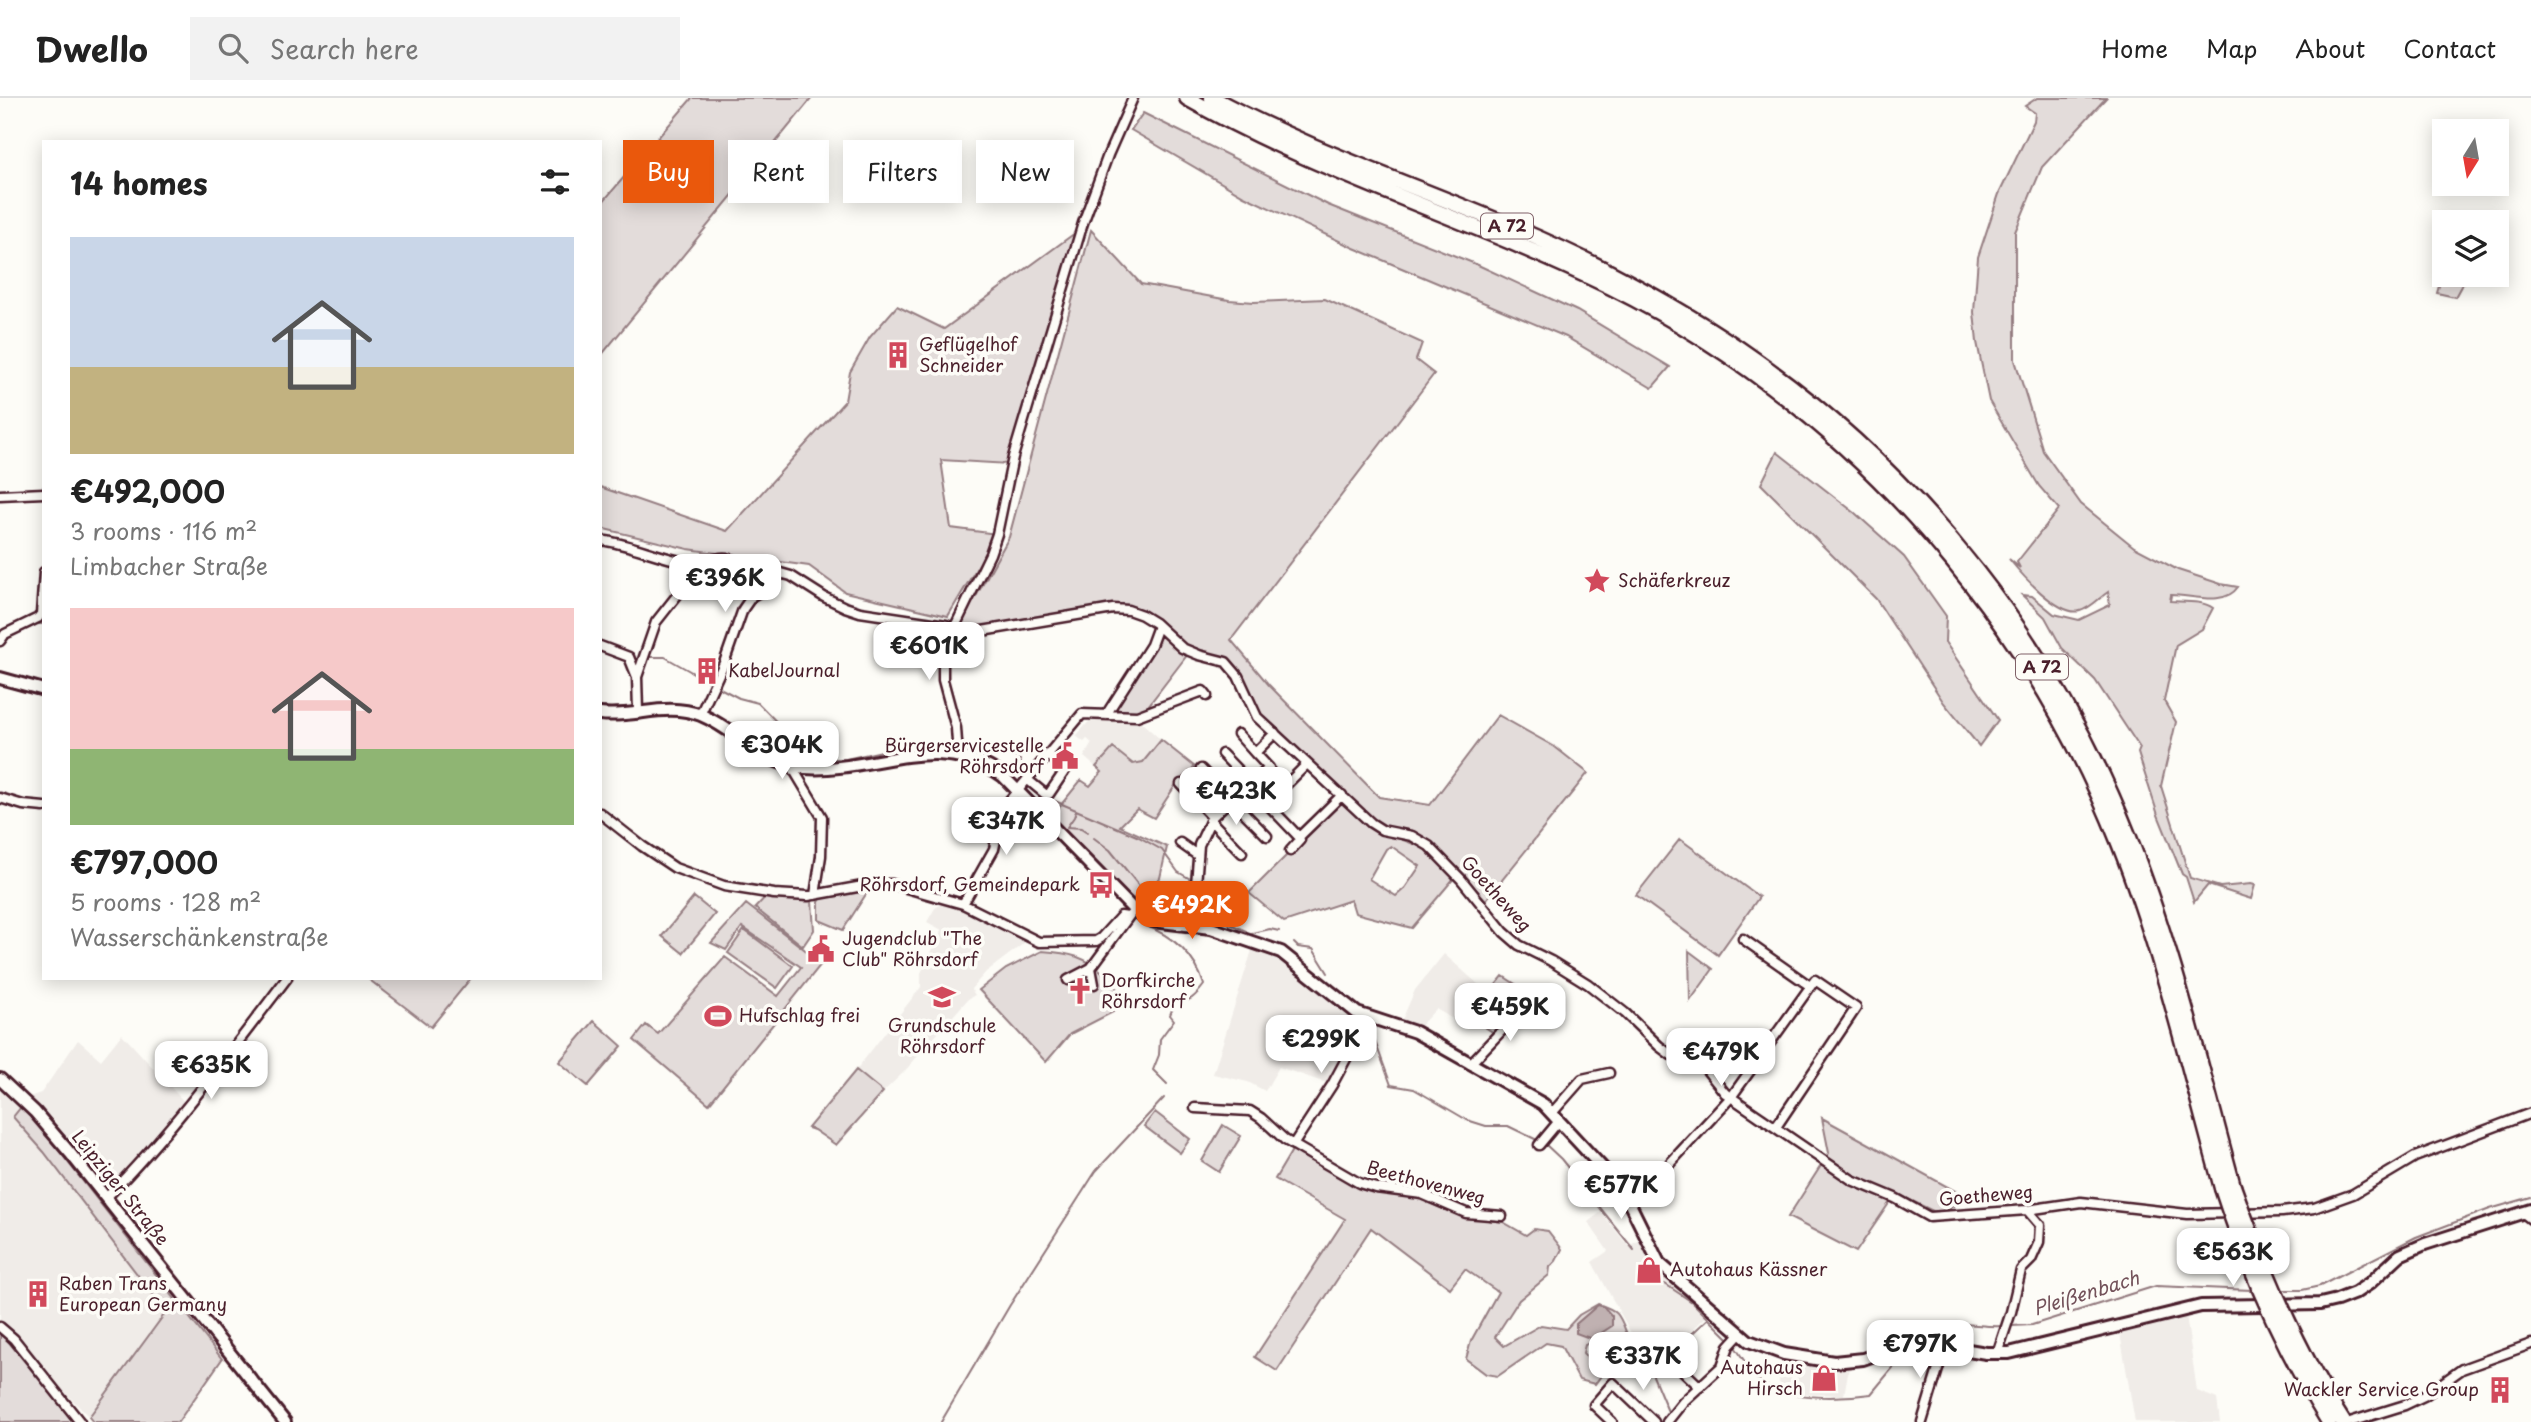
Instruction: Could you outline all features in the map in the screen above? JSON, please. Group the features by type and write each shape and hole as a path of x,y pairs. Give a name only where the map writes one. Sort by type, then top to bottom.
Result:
{"highway":[{"name":"A 72","path":"1187,98 1282,147 1551,259 1647,306 1711,344 1795,405 1865,466 1917,519 1997,619 2050,701 2090,776 2131,876 2266,1306 2295,1364 2329,1422"},
{"name":"A 72","path":"1212,98 1297,140 1504,225 1600,268 1716,333 1831,419 1903,486 1944,532 2005,610 2060,695 2102,774 2142,871 2166,947 2228,1187 2283,1311 2318,1381 2343,1422"}],"street":[{"path":"957,749 942,669 948,641 997,534 1013,457 1067,275 1097,182 1133,98"},
{"path":"0,495 42,493"},
{"name":"Goetheweg","path":"602,540 615,542 650,555 701,565 718,556 790,576 845,607 970,633 1120,608 1142,615 1182,648 1226,662 1233,668 1257,717 1371,823 1382,830 1412,836 1429,846 1461,878 1504,932 1519,945 1588,984 1671,1055 1705,1068 1725,1093 1852,1180 1895,1198 1929,1217 2027,1210 2081,1202 2188,1214 2282,1212 2314,1208 2353,1194 2415,1157 2531,1113"},
{"path":"638,712 637,677 656,622 701,565"},
{"path":"700,715 714,687 743,608 752,596 766,588 779,573"},
{"path":"2,637 38,618 42,600"},
{"path":"1106,715 1151,645 1158,626"},
{"path":"602,647 630,659 637,677"},
{"path":"1,681 42,690"},
{"path":"963,904 994,849 1009,801 1082,714 1137,716 1203,691 1207,696"},
{"path":"602,714 672,709 700,715 761,755 792,767 822,768 957,749 989,766 1018,791 1131,914"},
{"path":"1255,753 1275,733"},
{"path":"1193,925 1197,855 1211,819 1269,768 1238,734"},
{"path":"1222,754 1299,837"},
{"path":"1028,780 1045,794 1049,793 1066,769 1048,755"},
{"path":"1286,785 1307,764"},
{"path":"792,767 822,817 821,856 815,895"},
{"path":"1201,769 1267,836"},
{"path":"1181,784 1242,853"},
{"path":"1290,851 1300,841 1299,837 1342,795"},
{"path":"0,798 23,805 42,807"},
{"path":"602,815 662,860 688,874 735,888 774,894 815,895 874,884 892,884 963,904 1032,940 1048,944 1096,941 1121,916 1131,914 1153,921 1193,925 1241,937 1281,952 1346,1005 1368,1018 1415,1032 1535,1099 1614,1179 1629,1199 1658,1262 1735,1340 1776,1352 1833,1362 1863,1359 1907,1343 1921,1342 1997,1354 2193,1307 2218,1304 2310,1305 2337,1300 2370,1283 2400,1255 2425,1244 2528,1214"},
{"path":"1180,843 1197,855"},
{"path":"1068,980 1091,968 1131,914"},
{"path":"1743,939 1810,986"},
{"path":"1091,968 1094,984"},
{"path":"106,1198 182,1116 285,980"},
{"path":"1629,1199 1660,1174 1732,1096 1815,980 1856,1008 1776,1127"},
{"path":"1470,1064 1530,1002"},
{"path":"1293,1145 1332,1085 1368,1018"},
{"path":"1541,1142 1555,1117 1583,1079 1609,1073"},
{"name":"Leipziger Straße","path":"0,1079 35,1112 285,1422"},
{"name":"Beethovenweg","path":"1195,1108 1250,1111 1293,1145 1359,1183 1422,1194 1466,1213 1503,1216"},
{"path":"1997,1354 2021,1270 2031,1260 2039,1242 2040,1225 2027,1210"},
{"path":"0,1327 14,1339 80,1422"},
{"path":"1670,1418 1723,1366 1735,1340"},
{"path":"2350,1422 2405,1405 2424,1396 2462,1369 2531,1344"},
{"path":"1922,1422 1945,1346"},
{"path":"1674,1362 1700,1387"},
{"path":"1612,1422 1594,1405 1613,1383 1654,1422"}],"shaded area":[{"path":"692,98 812,98 778,140 728,140 728,201 602,355 602,203 623,178 623,203 714,203 714,140 656,140"},
{"path":"2037,98 2106,98 2042,167 2015,232 2015,360 2043,451 2081,504 2134,547 2178,570 2238,587 2225,597 2171,595 2170,601 2198,603 2213,608 2202,629 2176,645 2164,701 2176,722 2161,786 2190,878 2220,887 2255,885 2251,899 2208,885 2194,902 2186,877 2182,874 2158,815 2138,753 2140,748 2095,680 2062,648 2045,617 2022,595 2032,596 2054,614 2079,620 2110,605 2108,592 2080,611 2062,608 2041,593 2009,559 2020,568 2017,562 2059,509 2039,486 1989,401 1974,312 1978,257 1999,194 2034,121 2035,113 2025,106"},
{"path":"1143,113 1328,205 1478,265 1577,311 1670,367 1652,388 1566,337 1354,248 1244,196 1131,130"},
{"path":"1091,230 1141,284 1229,300 1254,302 1325,299 1422,343 1416,360 1434,374 1231,640 1269,685 1379,797 1430,805 1498,715 1555,747 1588,773 1486,900 1436,846 1409,833 1382,826 1352,801 1255,709 1238,669 1225,659 1187,647 1139,611 1124,605 969,630 959,627 1009,537"},
{"path":"1075,233 1009,464 941,460 951,528 997,534 948,616 845,592 809,566 688,549 602,528 602,488 727,531 845,401 850,372 870,337 897,306 944,329"},
{"path":"2439,287 2460,287 2455,297 2437,293"},
{"path":"1777,452 1855,513 1904,557 1946,616 1945,642 1998,720 1979,746 1944,703 1876,599 1761,484"},
{"path":"1159,632 1188,654 1148,706 1137,714 1111,713"},
{"path":"1092,718 1141,722 1161,740 1143,762 1133,764 1113,749 1096,767 1084,757 1092,743 1087,739 1084,742 1076,736"},
{"path":"1161,740 1195,767 1177,783 1154,818 1137,809 1120,826 1167,847 1160,878 1132,900 1051,817 1081,780 1090,786 1102,772 1096,767 1113,748 1133,764 1143,762"},
{"path":"1342,800 1371,828 1427,849 1455,877 1412,928 1355,913 1351,900 1284,922 1249,893","holes":["1391,846 1420,866 1396,896 1369,879 1386,849"]},
{"path":"1680,839 1759,897 1718,955 1636,895"},
{"path":"870,888 843,930 819,920 819,902 822,897"},
{"path":"769,893 812,901 814,930 803,946 755,908"},
{"path":"694,897 715,914 683,953 662,936"},
{"name":"Grundschule Röhrsdorf","path":"945,902 961,907 1025,940 986,972 971,989 975,995 968,999 883,1092 856,1070 921,987 921,973 942,930 927,922 935,908"},
{"path":"746,904 822,963 709,1104 634,1040 646,1025 658,1034 725,957 778,996 801,967 742,927 726,950 711,943"},
{"path":"744,930 793,966 777,988 728,953"},
{"path":"1253,947 1282,959 1368,1018 1332,1085 1279,1067 1265,1091 1248,1082 1213,1074"},
{"path":"1042,951 1084,960 1107,976 1121,993 1113,1012 1070,1034 1046,1062 979,990 1006,969"},
{"path":"1689,951 1713,969 1690,1001"},
{"path":"1444,954 1487,992 1458,1022 1436,1009 1419,1027 1402,1020 1415,990"},
{"path":"1503,976 1529,993 1494,1033 1470,1017"},
{"path":"370,980 469,980 431,1027"},
{"path":"594,1021 622,1046 588,1086 559,1062"},
{"path":"122,1034 188,1106 108,1189 53,1119 29,1097 41,1093 78,1040 101,1060"},
{"path":"856,1070 883,1092 836,1145 808,1128"},
{"path":"0,1089 21,1107 14,1118 44,1152 166,1312 89,1417 48,1375 13,1332 0,1322"},
{"path":"21,1107 38,1124 222,1359 178,1422 93,1422 89,1417 166,1312 44,1152 13,1117"},
{"path":"1155,1112 1190,1139 1180,1153 1144,1126"},
{"path":"1822,1118 1968,1198 1939,1214 1896,1193 1856,1252 1788,1217 1829,1153"},
{"path":"1223,1125 1241,1136 1219,1172 1202,1161"},
{"path":"1294,1147 1330,1171 1374,1193 1414,1197 1461,1216 1503,1222 1526,1235 1534,1229 1548,1231 1562,1249 1550,1267 1549,1275 1519,1300 1495,1337 1504,1346 1541,1325 1566,1329 1579,1315 1598,1304 1614,1311 1620,1318 1627,1334 1623,1345 1595,1384 1579,1380 1561,1346 1546,1343 1498,1376 1486,1374 1466,1359 1471,1341 1498,1292 1465,1269 1450,1288 1371,1228 1277,1371 1255,1357 1345,1219 1275,1179","holes":["1609,1336 1614,1344 1614,1351 1593,1364 1583,1353 1585,1345"]},
{"path":"1601,1212 1628,1246 1647,1237 1659,1263 1712,1311 1651,1369 1592,1262 1608,1251 1588,1222"},
{"path":"1598,1305 1604,1307 1612,1316 1612,1326 1592,1339 1576,1333 1576,1324"},
{"path":"2186,1315 2197,1391 2217,1399 2220,1422 2135,1422 2120,1333"},
{"path":"0,1334 8,1341 74,1422 0,1422"},
{"path":"1784,1354 1850,1362 1844,1395 1799,1394 1780,1390 1778,1371"}],"waterway":[{"name":"Pleißenbach","path":"34,624 42,624"},
{"name":"Pleißenbach","path":"646,657 665,657 711,683"},
{"name":"Pleißenbach","path":"716,686 739,698 758,703 802,748 828,759 846,759 891,749 952,745"},
{"name":"Pleißenbach","path":"961,744 1019,758 1025,773"},
{"name":"Pleißenbach","path":"1048,798 1139,837 1162,850 1178,872 1194,881"},
{"path":"1076,811 1067,827 1081,828 1087,832"},
{"path":"1094,838 1110,850 1144,892 1145,909"},
{"name":"Pleißenbach","path":"1199,884 1228,923 1246,931"},
{"path":"1142,924 1163,934 1180,947 1195,964 1204,985 1192,998 1174,1006 1170,1015 1174,1020 1160,1039 1159,1055 1153,1070 1167,1084"},
{"name":"Pleißenbach","path":"1252,933 1270,929 1279,931"},
{"name":"Pleißenbach","path":"1294,943 1298,947 1313,949 1328,973"},
{"name":"Pleißenbach","path":"1372,1033 1391,1085 1414,1089 1467,1120 1486,1126 1508,1126 1537,1140"},
{"path":"941,1422 1010,1305 1096,1171 1164,1098"},
{"name":"Pleißenbach","path":"1545,1144 1561,1159 1634,1250"},
{"name":"Pleißenbach","path":"2282,1290 2320,1286 2416,1237 2490,1209 2531,1197"},
{"name":"Pleißenbach","path":"1665,1284 1692,1302 1730,1340"},
{"name":"Pleißenbach","path":"2011,1326 2032,1325 2156,1286 2252,1290"},
{"path":"1669,1414 1651,1371 1708,1319"},
{"name":"Pleißenbach","path":"1918,1337 1926,1330 1946,1324 2002,1326"},
{"name":"Pleißenbach","path":"1733,1344 1755,1377 1768,1387 1796,1395 1829,1397 1871,1394 1910,1347"}],"place":[{"name":"Geflügelhof Schneider","path":"898,355"},
{"name":"Schäferkreuz","path":"1597,581"},
{"name":"KabelJournal","path":"707,671"},
{"name":"Bürgerservicestelle Röhrsdorf","path":"1065,756"},
{"name":"Röhrsdorf, Gemeindepark","path":"1101,885"},
{"name":"Jugendclub \"The Club\" Röhrsdorf","path":"821,949"},
{"name":"Dorfkirche Röhrsdorf","path":"1080,991"},
{"name":"Grundschule Röhrsdorf","path":"942,997"},
{"name":"Hufschlag frei","path":"718,1016"},
{"name":"Autohaus Kässner","path":"1649,1270"},
{"name":"Raben Trans European Germany","path":"38,1294"},
{"name":"Autohaus Hirsch","path":"1824,1378"},
{"name":"Wackler Service Group","path":"2500,1390"}]}
